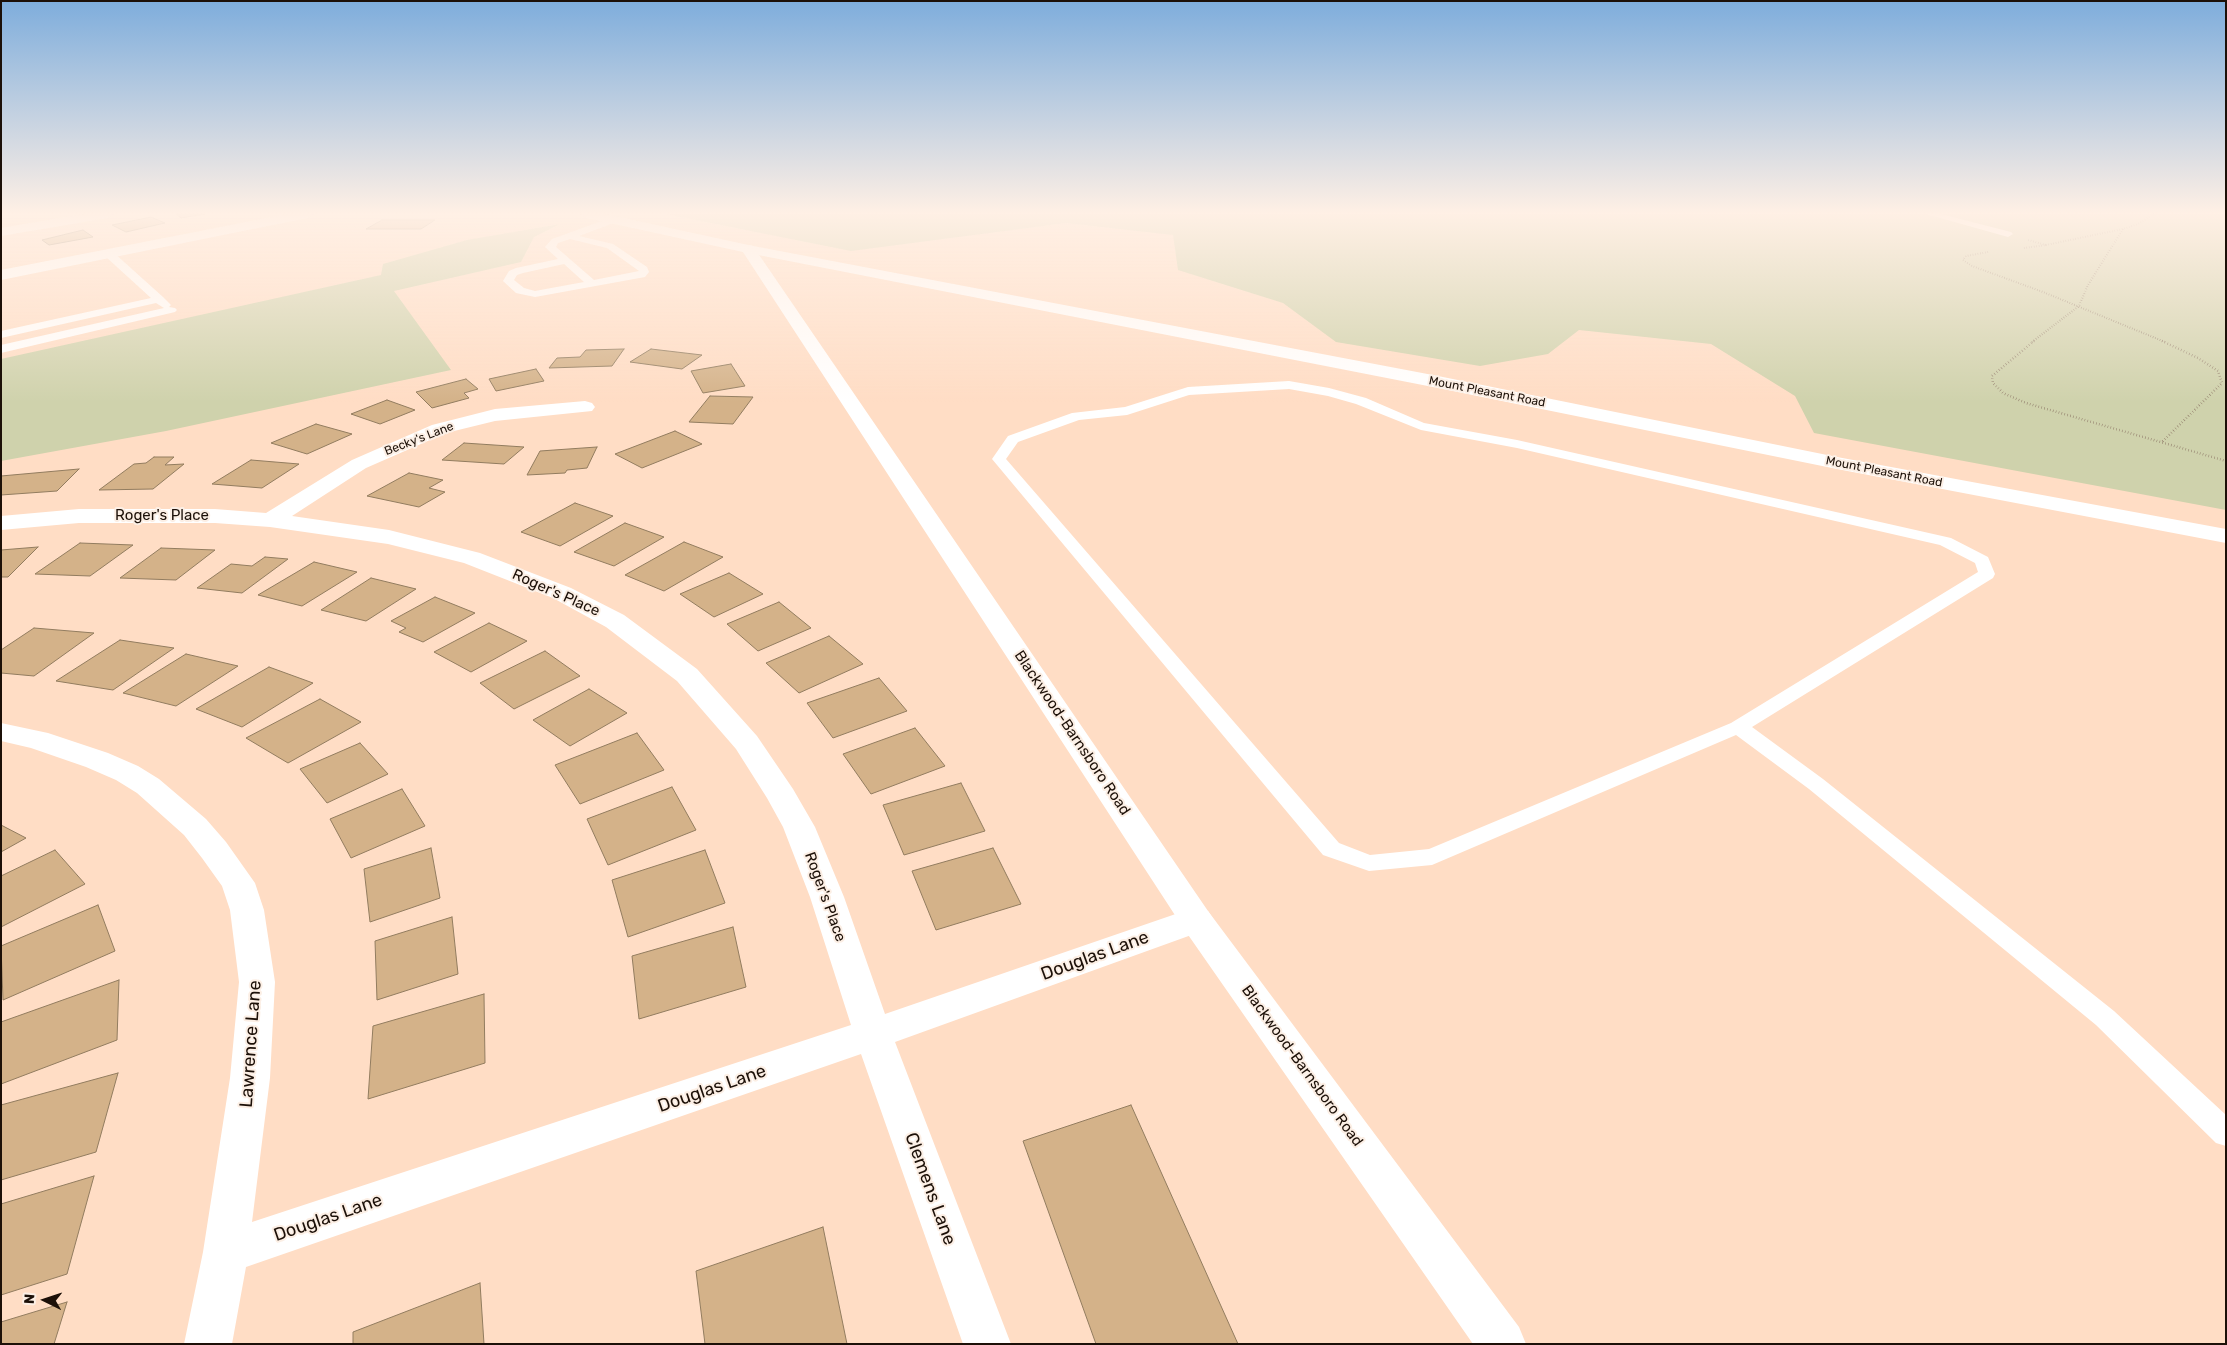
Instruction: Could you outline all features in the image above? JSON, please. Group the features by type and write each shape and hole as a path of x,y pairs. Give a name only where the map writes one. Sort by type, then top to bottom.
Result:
{"street":[{"name":"Blackwood-Barnsboro Road","path":"767,277 1196,920 1502,1344"},
{"name":"Mount Pleasant Road","path":"892,277 1496,393 1837,463 2226,536"},
{"name":"Becky's Lane","path":"270,520 359,464 439,429 495,416 585,407"},
{"name":"Roger's Place","path":"1,523 121,515 215,516 270,520 358,531 406,540 500,568 592,607 639,637 687,675 730,721 761,762 799,827 827,896 873,1034"},
{"name":"Lawrence Lane","path":"1,732 38,740 127,773 161,796 195,827 238,883 247,910 257,982 250,1078 226,1252 208,1344"},
{"name":"Douglas Lane","path":"226,1252 873,1034 1196,920"},
{"name":"Clemens Lane","path":"873,1034 986,1344"}],"lane":[{"path":"1,349 171,310 135,277"},
{"path":"511,277 508,281 520,291 536,294 631,277"},
{"path":"584,277 592,284"},
{"path":"1,336 160,299"},
{"path":"1288,385 1329,392 1361,401 1421,426 1517,444 1945,541 1982,560 1987,574 1738,727 1432,857 1369,863 1331,849 999,459 1014,439 1077,416 1127,411 1188,391 1288,385"},
{"path":"1738,727 1816,784 2105,1018 2226,1134"}],"path":[{"path":"2000,277 2079,306 2171,345 2198,358 2218,371 2222,383 2162,442"},
{"path":"2093,277 2079,306 1996,371 1992,376 1993,383 2003,393 2026,403 2226,461"}],"green space":[{"path":"373,277 456,277 394,291 451,370 166,431 1,461 1,359"},
{"path":"1200,277 2226,277 2226,510 1814,433 1795,396 1711,344 1579,330 1548,354 1480,366 1336,342 1283,303"}],"building":[{"path":"624,349 612,366 549,368 557,358 580,357 586,350"},
{"path":"651,349 702,355 682,369 630,362"},
{"path":"731,364 745,386 703,393 691,371"},
{"path":"536,369 544,381 496,391 489,379"},
{"path":"466,379 478,389 464,393 469,398 432,408 416,392"},
{"path":"710,396 753,397 733,424 689,422"},
{"path":"387,400 415,410 380,424 351,414"},
{"path":"316,424 352,434 307,454 271,443"},
{"path":"675,431 702,444 642,468 615,454"},
{"path":"464,443 524,447 504,464 442,460"},
{"path":"597,447 587,468 567,470 565,473 527,475 540,451"},
{"path":"154,457 174,457 165,465 184,464 153,489 99,490 134,464 146,463"},
{"path":"251,460 299,464 262,488 212,484"},
{"path":"79,469 57,491 1,495 1,476"},
{"path":"409,473 443,480 429,488 445,492 419,507 367,496"},
{"path":"575,503 613,516 560,546 521,532"},
{"path":"625,523 664,537 614,566 574,552"},
{"path":"684,542 723,557 664,591 625,575"},
{"path":"80,543 133,545 90,576 35,574"},
{"path":"38,547 8,577 1,577 1,550"},
{"path":"161,548 215,550 176,580 120,578"},
{"path":"265,557 288,559 242,593 197,588 231,564 252,566"},
{"path":"314,562 357,572 302,606 258,595"},
{"path":"729,573 763,594 714,617 680,594"},
{"path":"371,578 416,589 366,621 321,610"},
{"path":"435,597 475,613 423,642 399,632 406,628 391,621"},
{"path":"779,602 811,628 758,651 727,624"},
{"path":"489,623 527,641 471,672 434,652"},
{"path":"34,628 94,633 34,676 1,673 1,650"},
{"path":"829,636 863,664 799,693 766,663"},
{"path":"120,640 174,648 113,690 56,681"},
{"path":"545,651 580,676 514,709 480,683"},
{"path":"186,654 238,666 176,706 123,693"},
{"path":"269,667 313,683 242,727 196,709"},
{"path":"879,678 907,711 833,738 807,703"},
{"path":"589,689 627,713 570,746 533,720"},
{"path":"320,699 361,722 288,763 246,738"},
{"path":"915,728 945,766 871,794 843,754"},
{"path":"637,733 664,770 580,804 555,765"},
{"path":"360,743 388,774 327,803 300,769"},
{"path":"961,783 985,831 904,855 883,805"},
{"path":"672,787 696,830 608,865 587,819"},
{"path":"402,789 425,826 351,858 330,819"},
{"path":"1,825 26,838 1,852"},
{"path":"431,848 440,898 370,922 364,869"},
{"path":"993,848 1021,904 936,930 912,871"},
{"path":"55,850 85,884 1,927 1,876"},
{"path":"705,850 725,903 628,937 612,880"},
{"path":"98,905 115,951 3,1000 1,946"},
{"path":"452,917 458,974 377,1000 375,941"},
{"path":"733,927 746,987 639,1019 632,956"},
{"path":"119,980 117,1040 1,1084 1,1022"},
{"path":"484,994 485,1063 368,1099 373,1026"},
{"path":"118,1073 96,1152 1,1180 1,1105"},
{"path":"1131,1105 1238,1344 1096,1344 1023,1141"},
{"path":"94,1176 67,1274 1,1295 1,1204"},
{"path":"823,1227 847,1344 705,1344 696,1271"},
{"path":"480,1283 484,1344 353,1344 353,1332"},
{"path":"67,1302 54,1344 1,1344 1,1322"}]}
